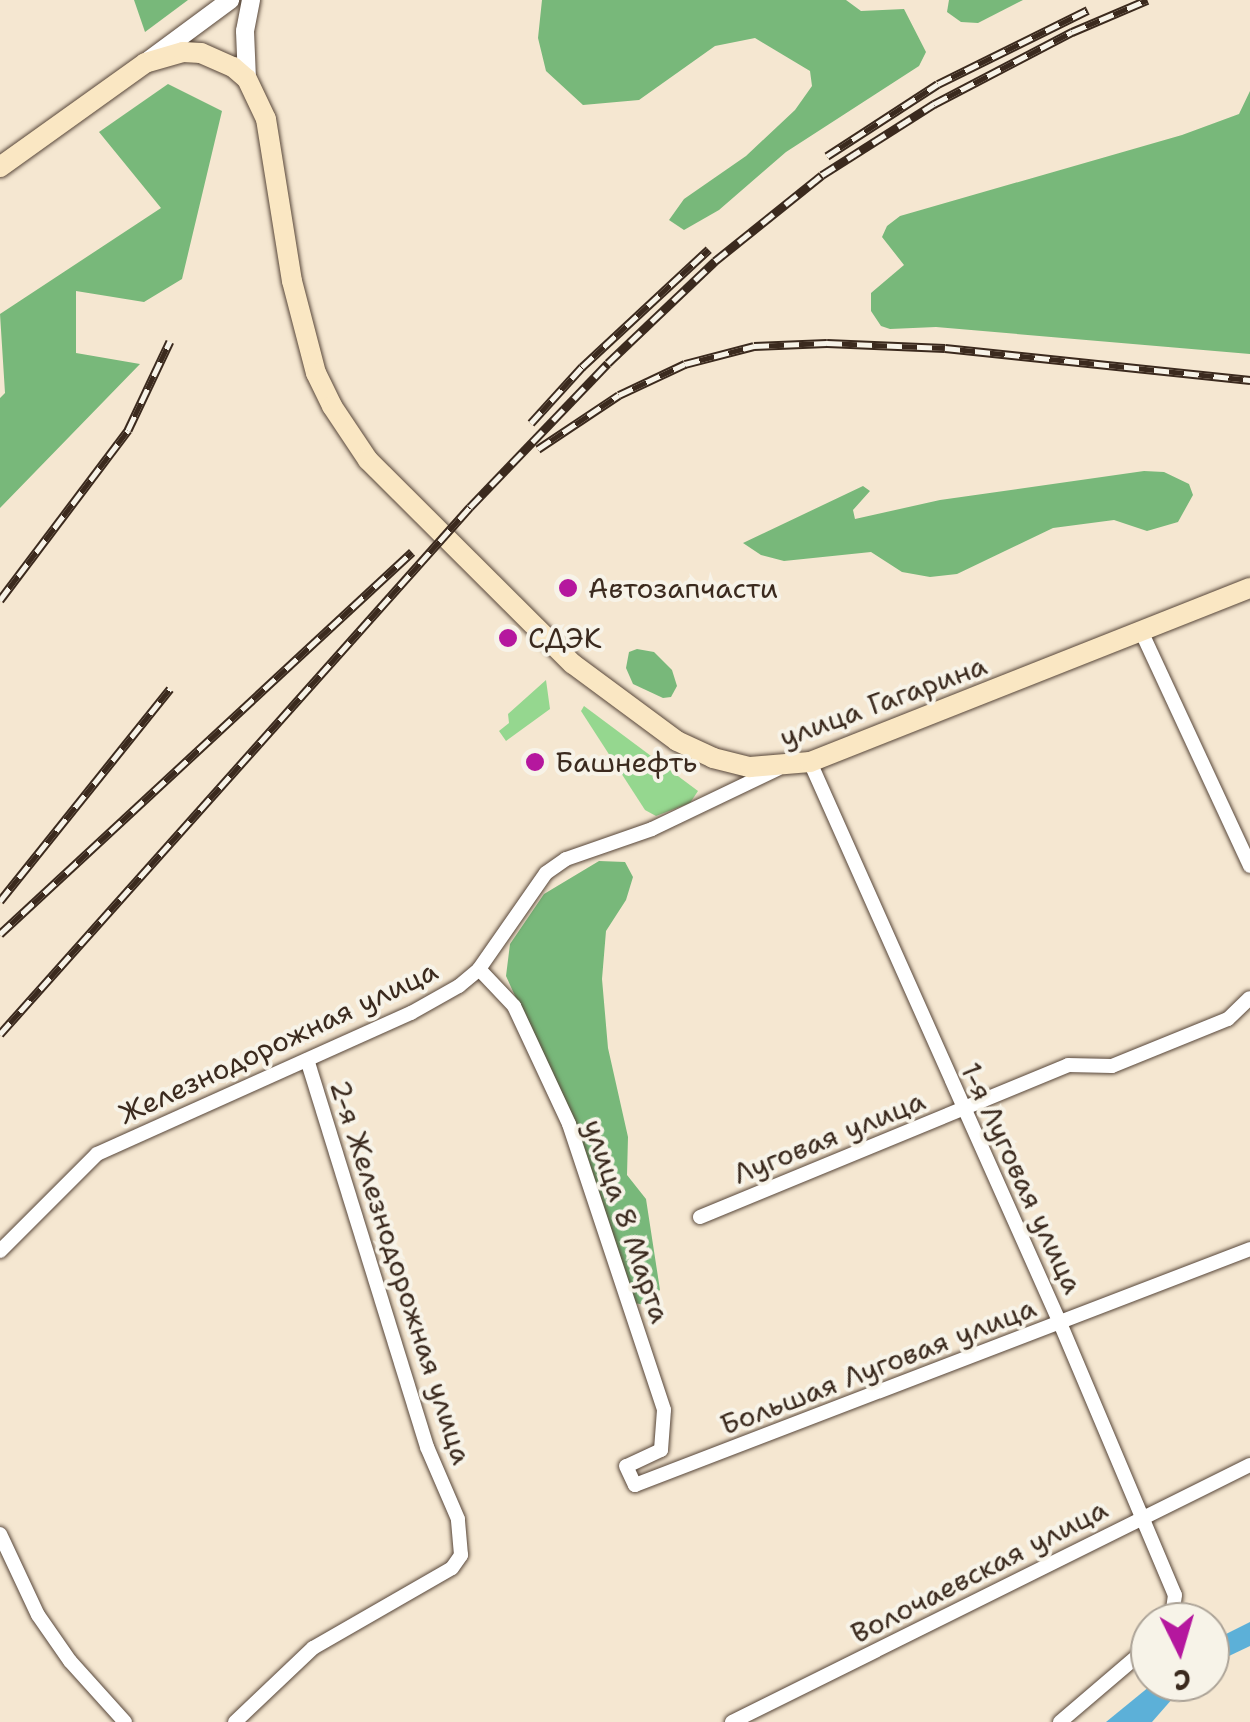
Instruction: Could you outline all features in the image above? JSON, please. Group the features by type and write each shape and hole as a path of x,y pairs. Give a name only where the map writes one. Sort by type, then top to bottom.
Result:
{"main road":[{"path":"0,167 145,63 166,54 202,53 220,58 247,80"},
{"name":"улица Гагарина","path":"247,80 266,119 292,281 312,358 332,406 368,460 573,664 677,741 714,758 750,767 779,768 810,762 1250,588"}],"street":[{"path":"145,63 230,0"},
{"path":"247,80 245,31 251,0"},
{"path":"1142,631 1250,866"},
{"name":"1-я Луговая улица","path":"810,762 962,1110 1060,1322 1175,1602"},
{"name":"Железнодорожная улица","path":"0,1251 97,1154 412,1014 480,968 546,873 556,866 652,829 779,768"},
{"name":"улица 8 Марта","path":"480,968 514,1006 569,1124 664,1410 661,1450 626,1466 635,1485"},
{"name":"Луговая улица","path":"700,1217 1068,1065 1112,1066 1228,1019 1250,998"},
{"name":"2-я Железнодорожная улица","path":"235,1722 313,1648 452,1568 461,1556 458,1519 427,1447 307,1060"},
{"name":"Большая Луговая улица","path":"635,1485 1250,1249"},
{"name":"Волочаевская улица","path":"732,1722 1250,1465"},
{"path":"0,1534 38,1615 70,1662 125,1722"},
{"path":"1060,1722 1130,1662"}],"green space":[{"path":"134,0 188,0 145,32"},
{"path":"542,0 846,0 861,11 904,9 926,52 919,66 786,152 719,210 684,230 669,220 684,199 746,156 795,110 812,86 810,71 755,38 715,46 639,100 583,105 546,71 538,38"},
{"path":"949,0 1023,0 978,23 961,22 947,12"},
{"path":"168,84 222,111 182,279 144,302 76,291 76,353 140,364 0,508 0,398 5,393 0,314 161,208 99,132"},
{"path":"1250,91 1250,354 936,327 890,329 881,326 871,311 871,293 904,265 882,237 887,226 900,216 1182,135 1239,114"},
{"path":"1144,471 1164,472 1189,484 1193,495 1178,522 1147,531 1114,520 1053,528 957,574 930,577 902,572 871,552 784,561 761,555 743,543 863,486 870,491 853,510 855,519 940,500"},
{"path":"629,652 654,652 672,670 677,686 671,697 663,698 633,684 626,668"},
{"path":"546,680 550,709 506,741 499,731 509,723 508,714"},
{"path":"584,706 698,791 690,803 656,816 645,810 581,711"},
{"path":"599,861 625,862 633,877 626,900 606,931 602,979 608,1048 628,1137 627,1175 646,1199 660,1290 645,1305 624,1301 573,1123 506,976 510,944 544,894"}],"water":[{"path":"1250,1622 1250,1646 1230,1656 1230,1632"},
{"path":"1130,1702 1170,1702 1152,1722 1106,1722"}],"railway":[{"path":"0,1034 470,507 608,363 715,261 822,175 934,104 1072,32 1147,0"},
{"path":"827,156 938,84 1088,10"},
{"path":"531,423 582,367 709,249"},
{"path":"0,600 128,430 170,341"},
{"path":"538,449 619,395 685,364 754,346 827,343 945,348 1250,380"},
{"path":"0,934 412,552"},
{"path":"0,901 170,689"}],"place":[{"name":"Автозапчасти","path":"568,588"},
{"name":"СДЭК","path":"508,638"},
{"name":"Башнефть","path":"535,762"}]}
